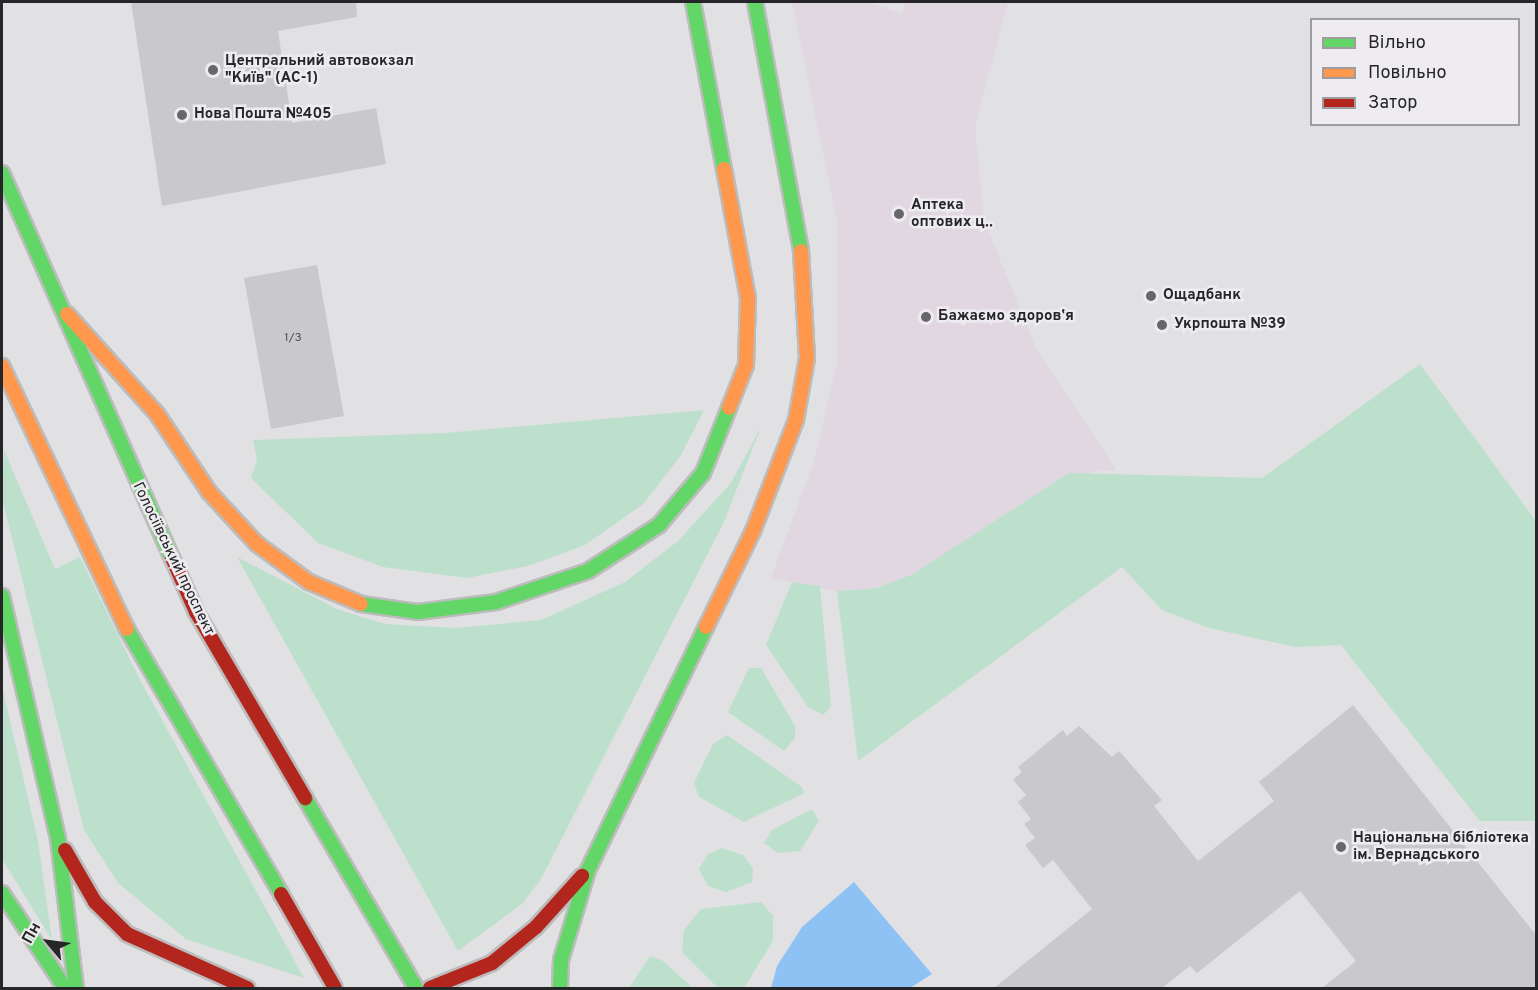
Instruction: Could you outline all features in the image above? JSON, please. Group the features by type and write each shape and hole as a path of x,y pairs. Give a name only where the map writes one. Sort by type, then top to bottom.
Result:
{"main road":[{"path":"53,299 157,414 209,492 257,544 309,582 357,604 418,612 496,603 588,572 659,525 703,473 746,365 748,298 693,2"},
{"path":"560,988 561,960 588,870 753,531 796,420 807,358 807,281 755,2"},
{"name":"Голосіївський проспект","path":"2,173 53,299 196,612 416,988"},
{"path":"2,366 128,631 335,988"},
{"path":"2,596 58,838 76,988"},
{"path":"58,838 95,902 128,934 247,988"},
{"path":"430,988 492,963 536,927 588,870"},
{"path":"2,893 65,988"}],"shaded area":[{"path":"792,2 867,2 902,14 906,2 1008,2 975,127 984,220 1035,346 1117,471 1096,470 913,574 877,588 837,591 771,578 814,461 837,363 837,221"}],"green space":[{"path":"1420,364 1536,521 1536,821 1480,821 1341,645 1295,647 1209,628 1162,610 1122,567 858,761 837,591 877,588 913,574 1069,473 1262,478"},
{"path":"704,410 680,457 643,504 585,545 528,566 467,578 383,567 318,543 251,478 257,460 253,440 445,433"},
{"path":"761,427 723,524 541,879 522,904 458,951 237,557 337,609 385,624 456,628 541,620 625,582 678,541 731,483"},
{"path":"4,450 55,569 80,557 140,680 304,978 186,939 118,883 84,830 2,498"},
{"path":"792,582 820,586 831,706 823,715 808,707 766,645"},
{"path":"749,668 761,668 795,726 795,738 784,751 728,712"},
{"path":"2,686 38,841 52,940 2,859"},
{"path":"727,735 802,787 804,793 744,822 699,797 694,783 713,744"},
{"path":"812,809 819,821 800,851 778,853 764,843 772,830"},
{"path":"722,848 743,855 753,868 752,882 726,892 708,886 699,869 708,854"},
{"path":"761,902 773,916 773,941 744,988 718,988 682,952 684,930 701,909"},
{"path":"650,956 663,961 693,988 629,988"}],"water":[{"path":"854,882 932,974 910,988 771,988 777,966 802,927"}],"building":[{"name":"Центральний автовокзал \"Київ\" (АС-1)","path":"131,2 356,2 357,17 278,31 292,123 376,108 386,164 162,206"},
{"path":"317,265 344,416 271,429 244,278"},
{"name":"Національна бібліотека ім. Вернадського","path":"1353,705 1536,935 1536,988 1322,988 1356,961 1300,891 1197,973 1190,966 1162,988 994,988 1092,909 1053,860 1043,868 1025,845 1035,838 1024,824 1031,819 1018,802 1026,795 1013,780 1022,772 1018,767 1063,730 1067,736 1079,726 1112,757 1119,751 1162,800 1154,806 1198,861 1274,801 1259,782"}],"traffic: fast":[{"path":"693,2 724,169"},
{"path":"755,2 801,251"},
{"path":"2,173 172,558"},
{"path":"361,604 418,612 496,602 588,571 659,525 703,473 729,408"},
{"path":"2,596 58,838 76,988"},
{"path":"560,988 561,960 588,870 706,627"},
{"path":"127,629 281,894"},
{"path":"305,798 416,988"},
{"path":"2,893 65,988"}],"traffic: slow":[{"path":"724,169 748,298 746,365 729,408"},
{"path":"706,627 753,531 796,420 807,358 801,251"},
{"path":"67,314 157,414 209,492 257,544 309,582 361,604"},
{"path":"2,366 127,629"}],"traffic: jam":[{"path":"172,558 196,612 305,798"},
{"path":"65,850 95,902 127,934 247,988"},
{"path":"430,988 492,963 536,927 582,876"},
{"path":"281,894 335,988"}],"place":[{"name":"Центральний автовокзал \"Київ\" (АС-1)","path":"213,70"},
{"name":"Нова Пошта №405","path":"182,115"},
{"name":"Аптека оптових ц‥","path":"899,214"},
{"name":"Ощадбанк","path":"1151,296"},
{"name":"Бажаємо здоровʼя","path":"926,317"},
{"name":"Укрпошта №39","path":"1162,325"},
{"name":"Національна бібліотека ім. Вернадського","path":"1341,847"}]}
